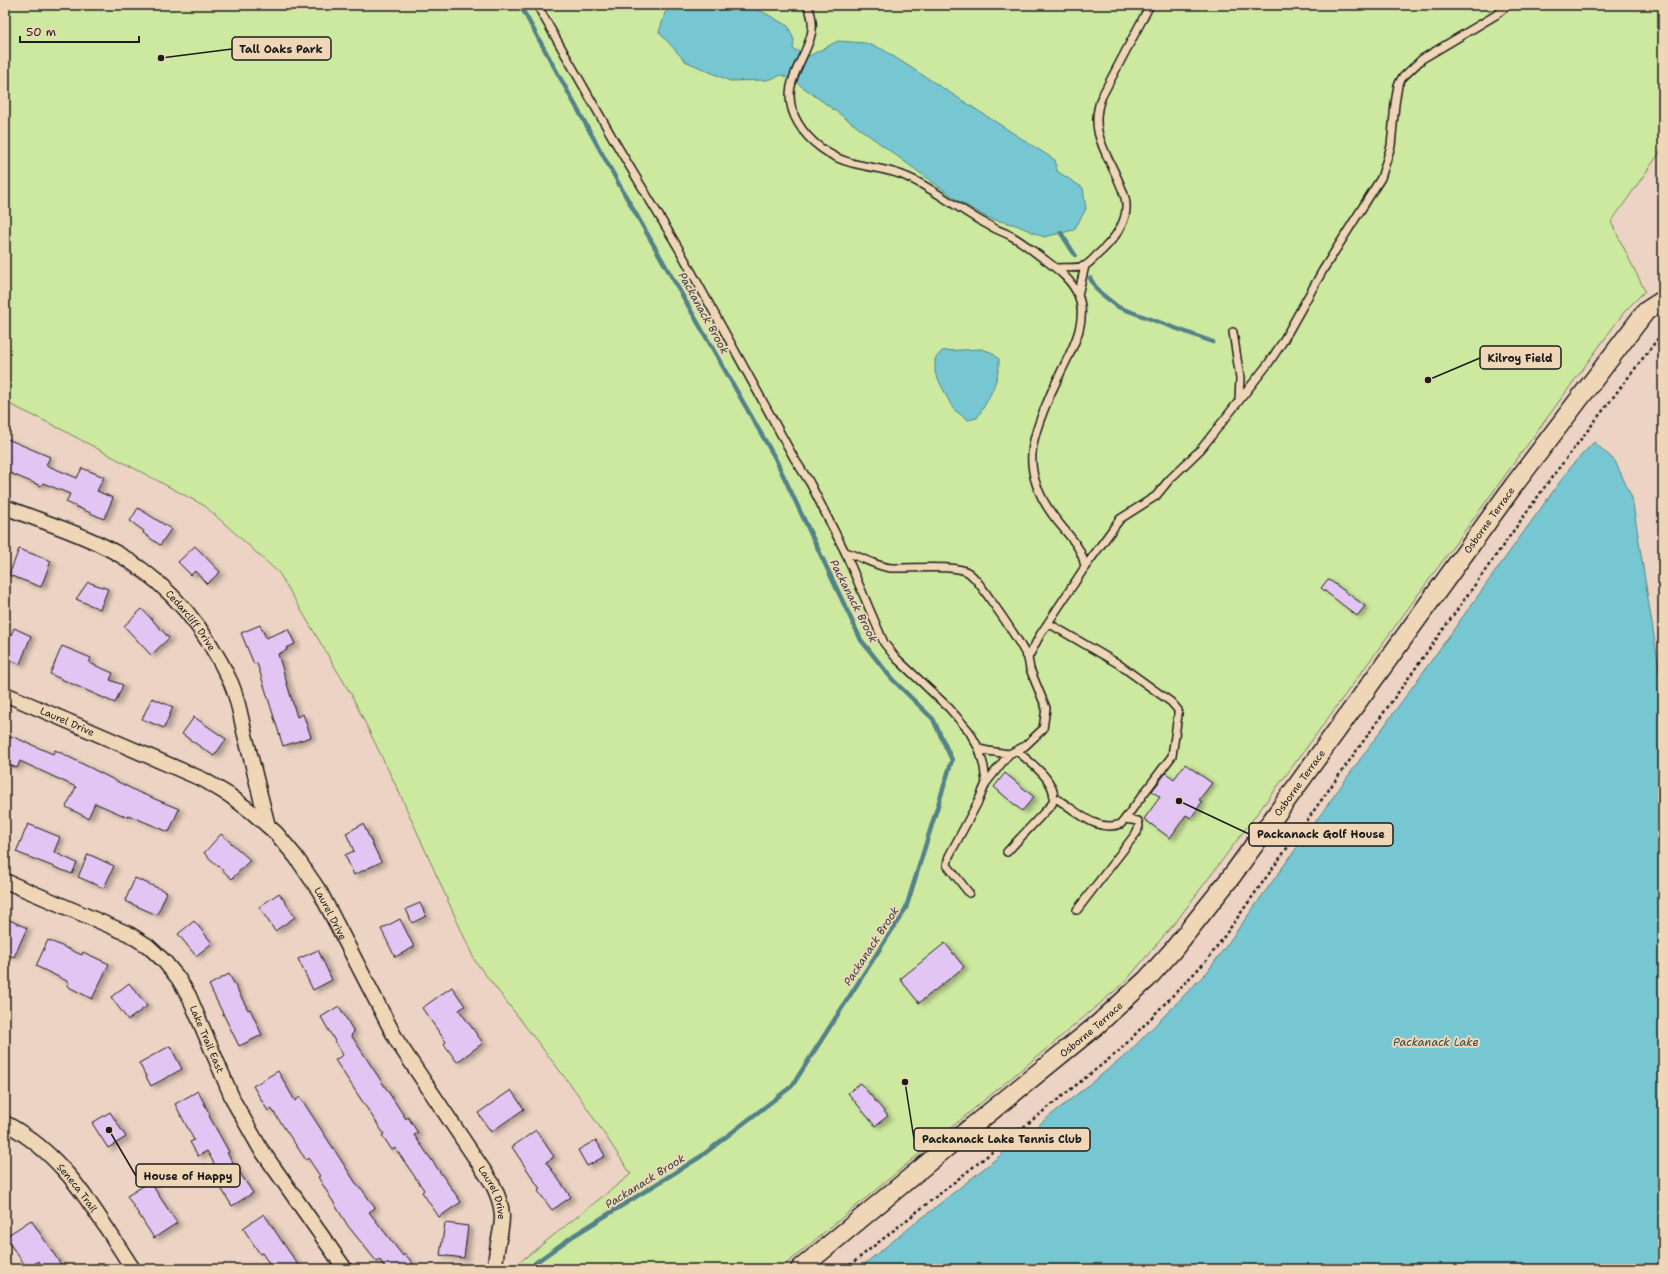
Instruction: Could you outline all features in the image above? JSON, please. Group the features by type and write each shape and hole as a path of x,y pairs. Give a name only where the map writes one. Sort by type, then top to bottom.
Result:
{"street":[{"name":"Osborne Terrace","path":"800,1269 947,1147 1097,1026 1152,973 1231,877 1500,504 1597,375 1646,311 1663,300"},
{"name":"Cedarcliff Drive","path":"5,507 98,544 124,557 166,589 191,615 207,639 231,684 268,826"},
{"name":"Laurel Drive","path":"5,694 204,780 229,795 253,813 268,826 296,857 320,892 397,1041 492,1183 499,1197 503,1224 497,1247 495,1269"},
{"name":"Lake Trail East","path":"5,880 129,934 148,946 164,961 178,978 189,996 234,1102 260,1148 344,1269"},
{"name":"Seneca Trail","path":"5,1123 39,1145 60,1164 79,1186 130,1268"}],"lane":[{"path":"537,5 564,54 679,249 794,458 810,483 845,552 884,643 896,658 948,708 969,731 979,749 984,767 986,783"},
{"path":"807,5 811,12 813,23 812,35 791,83 789,95 791,109 801,128 816,144 829,153 850,163 908,177 981,221 1013,237 1057,268 1078,295"},
{"path":"1085,567 1083,556 1079,548 1054,517 1037,489 1031,460 1036,433 1059,375 1070,355 1077,336 1081,316 1078,295 1085,266 1102,251 1117,233 1125,218 1127,205 1124,193 1108,162 1101,142 1097,122 1097,106 1150,5"},
{"path":"1028,658 1048,623 1085,567 1120,519 1156,496 1169,480 1201,449 1268,364 1290,332 1323,270 1381,178 1391,146 1394,130 1395,104 1398,86 1402,78 1422,59 1496,15 1508,5"},
{"path":"1057,268 1085,266"},
{"path":"1233,332 1240,378 1239,400"},
{"path":"845,552 882,566 912,569 960,569 968,573 978,582 1006,621 1028,658 1030,669 1046,708 1043,729 1038,735 1017,751 1009,754 979,749"},
{"path":"1048,623 1117,664 1171,702 1178,710 1177,732 1172,756 1121,824 1115,826 1090,822 1071,807 1055,798"},
{"path":"1007,852 1052,804 1055,798 1052,787 1045,777 1017,751"},
{"path":"969,893 947,865 948,861 986,783 1009,754"},
{"path":"1077,910 1137,832 1139,826 1138,821 1125,819"}],"green space":[{"path":"5,5 1663,5 1663,148 1611,222 1645,291 1625,311 1304,751 1178,919 1124,983 780,1269 511,1269 631,1174 577,1093 475,961 400,794 351,694 279,573 205,506 53,425 5,402"}],"water":[{"path":"673,5 742,5 763,12 788,26 794,40 793,49 809,56 838,41 865,43 882,49 1055,160 1057,171 1083,188 1086,209 1074,230 1044,237 1016,225 988,218 957,200 800,85 782,75 767,80 730,81 685,61 659,32 665,13"},
{"path":"981,349 991,352 999,359 998,374 989,397 977,418 968,420 953,409 935,373 935,359 942,351"},
{"name":"Packanack Lake","path":"1594,442 1615,461 1632,498 1663,693 1663,1269 858,1269 1125,1056 1208,971 1572,465"}],"building":[{"path":"5,438 50,457 46,465 77,478 82,468 104,477 97,491 113,498 104,519 66,502 70,494 43,483 41,486 5,471"},
{"path":"138,508 171,529 160,545 143,533 144,531 130,521"},
{"path":"195,546 220,572 207,584 195,571 191,575 178,562"},
{"path":"19,549 51,561 41,587 9,575"},
{"path":"1328,579 1365,606 1357,616 1321,588"},
{"path":"88,582 108,589 100,609 76,599"},
{"path":"142,609 169,638 151,655 124,626"},
{"path":"260,625 266,638 288,629 295,644 278,654 297,717 303,714 311,737 283,746 257,663 254,664 241,633"},
{"path":"14,628 31,636 20,664 5,658 5,649"},
{"path":"62,646 91,658 89,663 113,673 110,680 123,685 115,703 50,674"},
{"path":"152,698 173,707 164,728 142,719"},
{"path":"194,717 226,739 214,756 182,734"},
{"path":"11,736 53,754 55,750 138,792 179,809 169,832 128,815 127,817 95,803 88,818 66,807 76,787 20,761 17,768 5,763 5,751"},
{"path":"1185,764 1212,783 1199,800 1202,802 1191,818 1186,815 1170,838 1144,819 1160,797 1152,791 1166,773 1174,779"},
{"path":"1005,773 1034,797 1022,811 994,787"},
{"path":"28,824 60,837 54,852 77,863 72,874 16,852"},
{"path":"363,824 381,862 354,875 345,855 354,851 346,833"},
{"path":"221,834 250,860 232,879 204,853"},
{"path":"88,854 114,866 104,888 78,877"},
{"path":"135,878 167,892 157,915 125,901"},
{"path":"279,893 295,917 275,931 259,907"},
{"path":"420,903 426,916 412,923 406,909"},
{"path":"5,918 27,928 14,957 5,953"},
{"path":"400,919 414,947 395,957 381,929"},
{"path":"194,921 212,943 196,956 178,934"},
{"path":"48,940 82,955 83,952 109,964 92,999 67,986 69,982 36,966"},
{"path":"945,943 964,967 919,1003 900,979"},
{"path":"318,950 332,980 313,990 298,959"},
{"path":"229,974 248,1010 250,1009 262,1035 239,1046 209,985"},
{"path":"129,983 147,1006 128,1020 111,997"},
{"path":"452,987 465,1006 459,1010 483,1043 457,1062 444,1044 446,1042 422,1008"},
{"path":"339,1006 354,1032 351,1035 406,1119 408,1117 418,1133 414,1135 461,1202 439,1217 422,1192 424,1190 395,1148 392,1150 382,1135 384,1134 335,1060 343,1055 321,1017"},
{"path":"170,1046 182,1069 151,1086 139,1063"},
{"path":"278,1071 295,1101 300,1097 359,1188 361,1188 375,1208 369,1212 403,1256 405,1254 417,1269 386,1269 380,1260 377,1262 348,1226 318,1177 320,1176 308,1158 306,1160 271,1108 268,1111 253,1086"},
{"path":"860,1083 888,1116 875,1126 848,1093"},
{"path":"511,1090 524,1109 491,1132 478,1113"},
{"path":"198,1091 210,1115 209,1116 229,1152 227,1153 253,1193 232,1206 218,1183 223,1179 207,1151 198,1156 190,1142 194,1140 175,1104"},
{"path":"110,1112 126,1137 108,1148 92,1123"},
{"path":"536,1130 554,1157 546,1162 571,1197 552,1210 538,1191 540,1189 512,1147"},
{"path":"596,1140 605,1156 587,1166 578,1150"},
{"path":"150,1182 177,1223 154,1238 127,1196"},
{"path":"264,1214 301,1269 273,1269 262,1253 260,1254 243,1228"},
{"path":"31,1220 64,1269 44,1269 39,1261 27,1268 5,1237"},
{"path":"445,1223 468,1226 464,1258 440,1255"}],"waterway":[{"name":"Packanack Brook","path":"520,5 620,186 775,458 861,640 892,679 933,719 952,760 906,908 792,1086 700,1157 573,1236 535,1263 533,1269"},
{"path":"1061,233 1075,255"},
{"path":"1090,278 1098,291 1118,307 1213,342"}],"place":[{"name":"Tall Oaks Park","path":"161,58"},
{"name":"Kilroy Field","path":"1428,380"},
{"name":"Packanack Golf House","path":"1179,801"},
{"name":"Packanack Lake Tennis Club","path":"905,1082"},
{"name":"House of Happy","path":"109,1130"}]}
